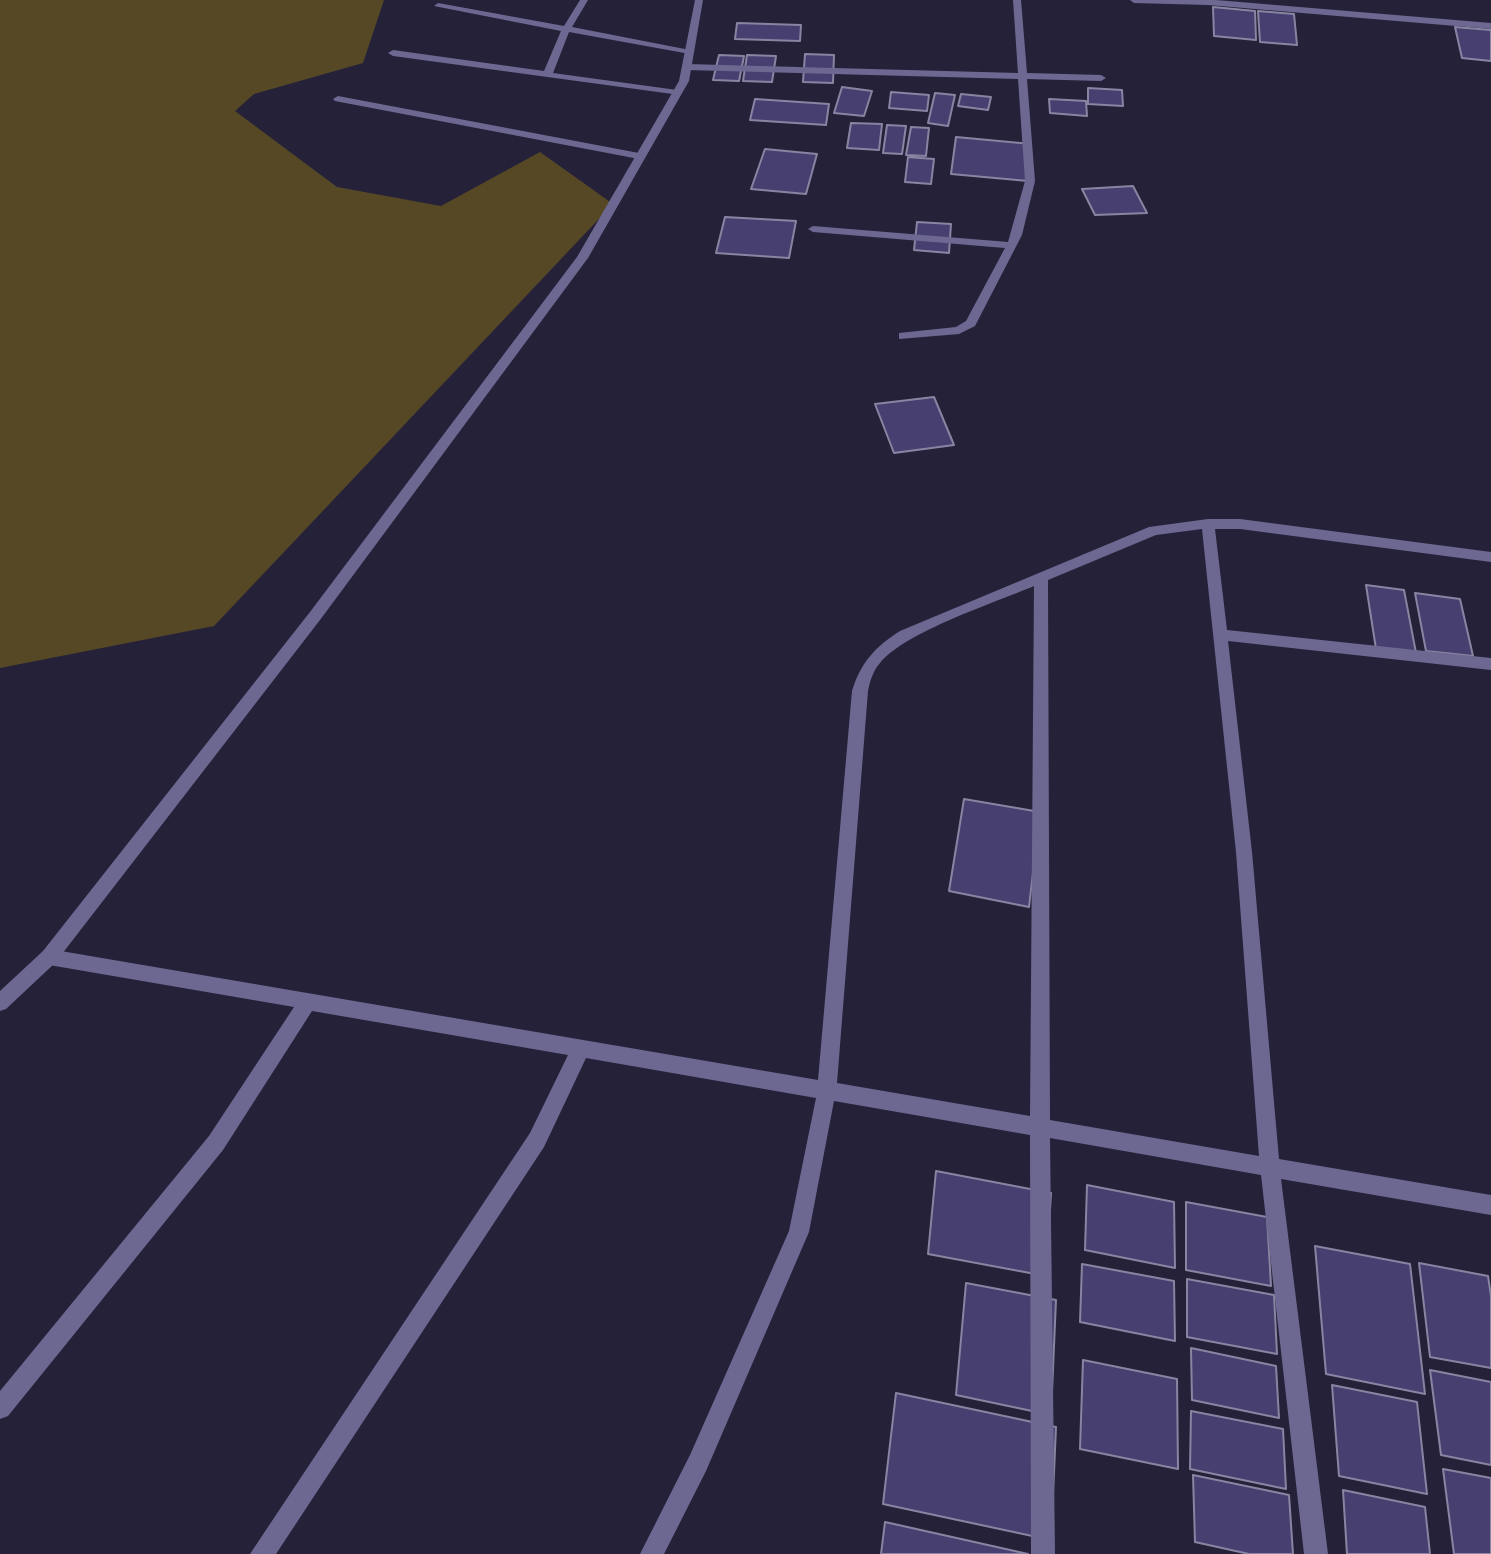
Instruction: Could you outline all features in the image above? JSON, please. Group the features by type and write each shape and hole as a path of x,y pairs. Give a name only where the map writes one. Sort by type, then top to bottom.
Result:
{"street":[{"path":"547,75 566,29 584,0"},
{"path":"0,1003 49,957 315,616 582,258 684,81 699,0"},
{"path":"903,336 959,330 971,323 1017,235 1030,181 1017,0"},
{"path":"1134,0 1208,2 1491,26"},
{"path":"438,6 690,51"},
{"path":"393,53 677,93"},
{"path":"687,67 1101,78"},
{"path":"338,99 639,156"},
{"path":"813,229 1010,245"},
{"path":"1208,524 1244,852 1270,1167 1316,1554"},
{"path":"652,1554 698,1463 799,1232 827,1091 858,706 865,671 878,653 905,635 1154,530 1240,524 1491,557"},
{"path":"1041,577 1043,1554"},
{"path":"1220,635 1491,664"},
{"path":"49,957 1491,1205"},
{"path":"0,1408 216,1143 308,1001"},
{"path":"262,1554 309,1489 537,1140 581,1048"}],"shaded area":[{"path":"0,0 384,0 363,63 254,94 235,111 337,187 441,206 540,152 613,204 214,626 0,668"}],"building":[{"path":"1213,7 1255,11 1256,40 1214,36"},
{"path":"1258,11 1294,14 1297,45 1260,42"},
{"path":"737,23 801,25 800,41 735,39"},
{"path":"1455,27 1491,30 1491,61 1462,58"},
{"path":"805,54 834,55 833,83 803,82"},
{"path":"719,55 744,56 739,81 713,80"},
{"path":"747,55 776,56 772,82 743,81"},
{"path":"842,87 872,91 864,116 834,113"},
{"path":"1088,88 1122,90 1123,106 1088,104"},
{"path":"891,92 929,95 927,111 889,108"},
{"path":"935,93 955,95 948,126 928,123"},
{"path":"961,94 991,97 988,110 958,106"},
{"path":"755,99 829,104 826,125 750,120"},
{"path":"1049,99 1086,101 1087,116 1050,113"},
{"path":"851,123 882,124 879,150 847,148"},
{"path":"887,125 906,126 902,154 883,153"},
{"path":"911,127 929,128 926,156 906,155"},
{"path":"956,137 1031,144 1028,181 951,174"},
{"path":"765,149 817,154 806,194 751,189"},
{"path":"908,157 934,159 931,184 905,182"},
{"path":"1133,186 1147,213 1095,215 1082,189"},
{"path":"725,217 796,221 789,258 716,253"},
{"path":"917,222 951,224 949,253 914,250"},
{"path":"934,397 954,445 894,453 875,404"},
{"path":"1366,585 1404,590 1416,653 1376,649"},
{"path":"1415,593 1460,599 1473,656 1426,651"},
{"path":"964,799 1040,812 1029,907 949,891"},
{"path":"936,1171 1051,1193 1046,1276 928,1254"},
{"path":"1087,1185 1174,1202 1175,1268 1085,1250"},
{"path":"1186,1202 1267,1217 1271,1286 1186,1270"},
{"path":"1315,1246 1410,1264 1425,1394 1326,1374"},
{"path":"1419,1263 1488,1276 1491,1368 1430,1357"},
{"path":"1082,1264 1174,1281 1175,1341 1080,1322"},
{"path":"1187,1279 1274,1295 1277,1354 1187,1337"},
{"path":"966,1283 1056,1300 1051,1415 956,1395"},
{"path":"1191,1348 1276,1366 1279,1418 1192,1400"},
{"path":"1083,1360 1177,1379 1178,1469 1080,1449"},
{"path":"1430,1370 1491,1382 1491,1465 1441,1455"},
{"path":"1332,1385 1417,1402 1427,1494 1339,1476"},
{"path":"896,1393 1056,1427 1051,1540 883,1504"},
{"path":"1191,1411 1283,1429 1286,1489 1190,1469"},
{"path":"1443,1469 1491,1478 1491,1554 1454,1554"},
{"path":"1193,1475 1289,1495 1293,1554 1249,1554 1195,1542"},
{"path":"1343,1490 1425,1507 1430,1554 1347,1554"},
{"path":"885,1522 1028,1554 881,1554"}]}
